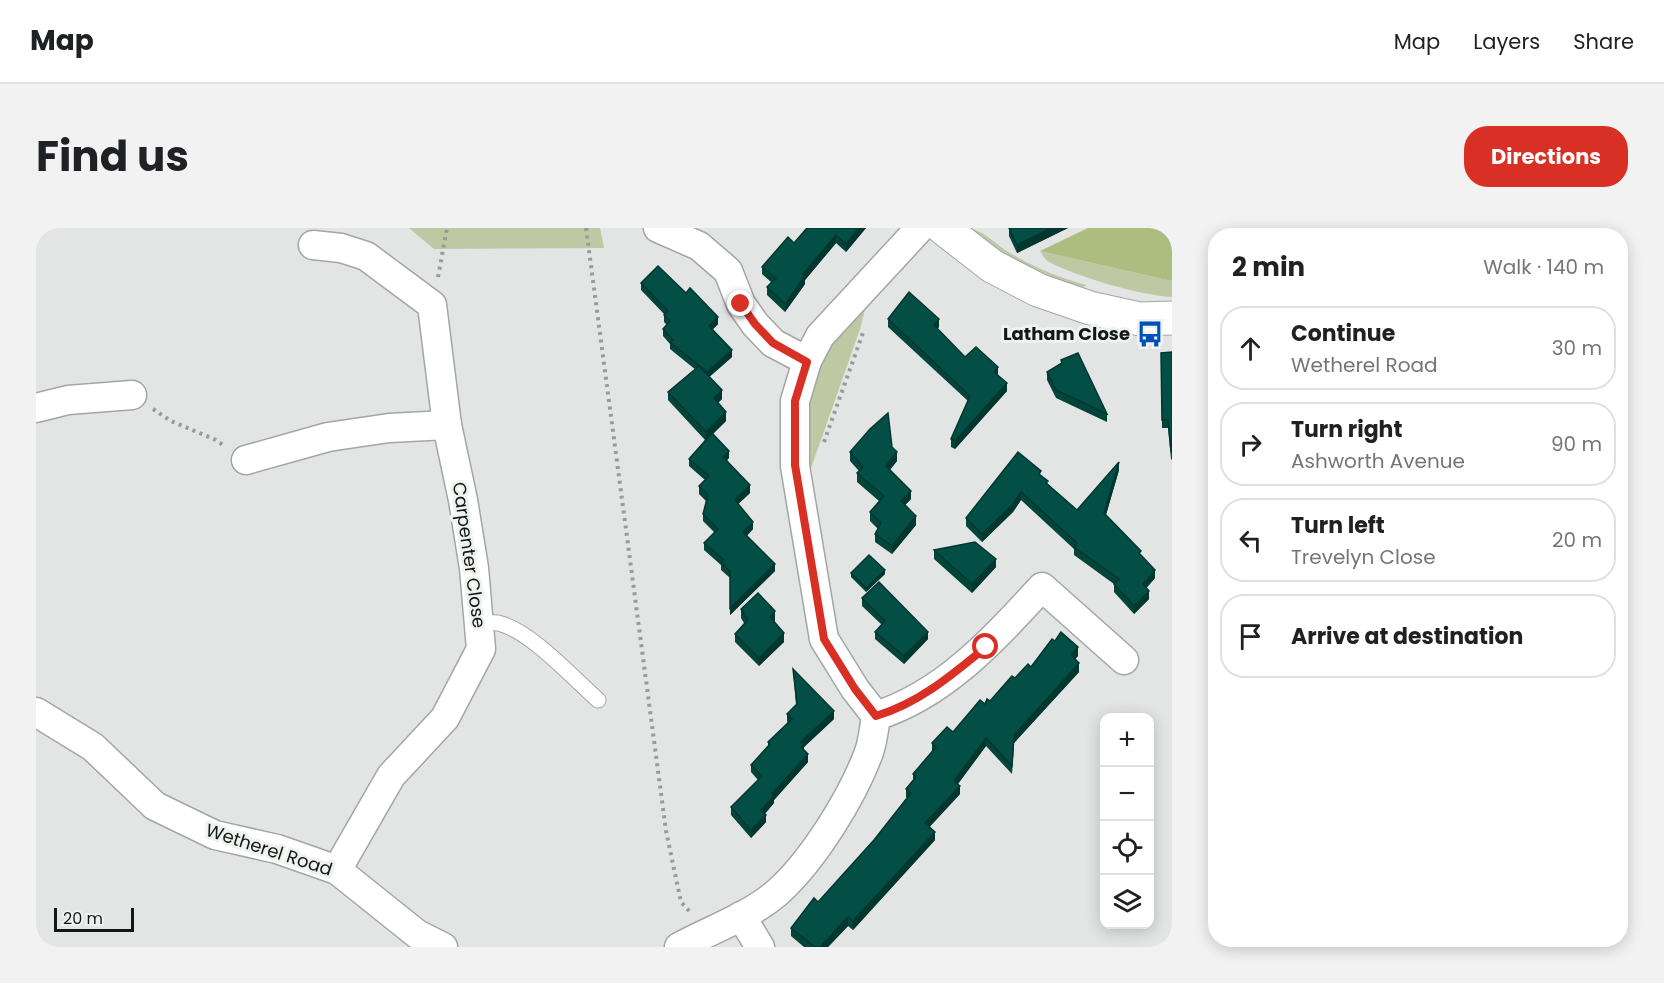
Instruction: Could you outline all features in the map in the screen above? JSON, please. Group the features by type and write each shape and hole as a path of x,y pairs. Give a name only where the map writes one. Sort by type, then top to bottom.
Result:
{"street":[{"path":"658,228 699,246 728,271 741,304 755,324 773,343 807,362"},
{"path":"679,947 741,916 779,891 812,853 852,792 870,750 876,716 855,689 824,639 795,465 795,401 807,362 820,336 920,228"},
{"path":"943,228 992,266 1038,290 1090,308 1140,319 1172,318"},
{"path":"313,245 341,248 366,256 432,305"},
{"name":"Carpenter Close","path":"337,870 392,776 445,718 481,650 474,568 463,500 447,425 432,305"},
{"path":"36,408 68,400 132,395"},
{"path":"246,460 328,437 389,428 447,425"},
{"path":"876,716 900,709 948,679 986,647 1042,587 1124,660"},
{"name":"Wetherel Road","path":"36,712 93,747 156,806 215,835 277,849 337,870 417,934 443,947"},
{"path":"741,916 760,947"}],"lane":[{"path":"479,624 496,623 509,627 528,638 598,700"}],"path":[{"path":"432,305 447,228"},
{"path":"586,228 666,831 681,902 708,932"},
{"path":"821,450 867,322"},
{"path":"132,395 171,421 216,440 246,460"}],"green space":[{"path":"409,228 600,228 604,248 434,249"},
{"path":"965,228 983,234 1010,253 1037,267 1086,285 1082,289 1035,270 1004,254"},
{"path":"1088,228 1172,228 1172,281 1040,251"},
{"path":"1040,251 1172,281 1172,297 1127,289 1075,273 1048,261"},
{"path":"868,298 860,329 810,471 805,424 807,396 829,345"}],"building":[{"path":"807,228 859,228 846,244 836,235 803,274 805,276 785,304 767,287 776,278 762,267 788,237 794,243"},
{"path":"1009,228 1051,228 1017,245"},
{"path":"658,266 686,293 690,288 718,317 709,326 732,350 707,372 670,342 673,340 663,329 670,321 664,315 668,311 641,283"},
{"path":"909,292 939,319 934,325 965,357 976,347 998,367 994,372 1007,383 955,441 951,439 970,396 888,319"},
{"path":"1172,352 1172,452 1168,420 1162,420 1161,353"},
{"path":"1078,353 1107,414 1056,390 1047,372 1062,363 1061,360"},
{"path":"699,366 722,390 714,398 726,412 706,432 668,392"},
{"path":"888,413 892,447 897,452 886,466 911,491 901,501 916,516 892,546 875,534 881,523 870,512 884,496 857,473 863,467 850,452"},
{"path":"712,433 729,451 723,457 750,485 735,500 753,522 743,532 775,564 730,608 730,571 721,563 724,560 704,543 718,529 703,514 708,495 699,486 709,476 689,459"},
{"path":"1018,452 1041,471 1039,474 1048,481 1046,483 1077,510 1119,462 1104,513 1141,551 1139,553 1155,570 1143,584 1149,591 1134,606 1114,584 1119,579 1074,547 1077,543 1021,492 1013,504 982,534 966,518"},
{"path":"975,542 996,559 972,584 934,550"},
{"path":"869,555 885,570 866,588 851,573"},
{"path":"879,582 928,632 904,656 875,632 885,621 862,598"},
{"path":"758,593 775,611 770,617 784,633 759,658 735,634 748,620 741,609"},
{"path":"1061,632 1078,647 1071,655 1079,663 1014,735 1012,766 986,738 954,781 960,786 925,823 935,832 853,921 848,917 820,947 815,947 791,928 814,898 818,902 874,840 911,793 906,789 916,777 913,774 936,747 932,743 947,727 953,732 980,700 985,704 987,699 990,701 1012,676 1015,678 1028,664 1031,667 1052,639 1055,641"},
{"path":"793,669 834,711 801,742 804,744 801,747 808,754 772,794 774,796 761,810 766,815 751,830 731,807 762,776 751,765 770,744 768,742 792,719 787,714 797,704"}],"place":[{"name":"Latham Close","path":"1150,334"}],"route":[{"path":"741,304 755,324 773,343 807,362 795,401 795,465 824,639 855,689 876,716 900,709 948,679 986,647"}]}
